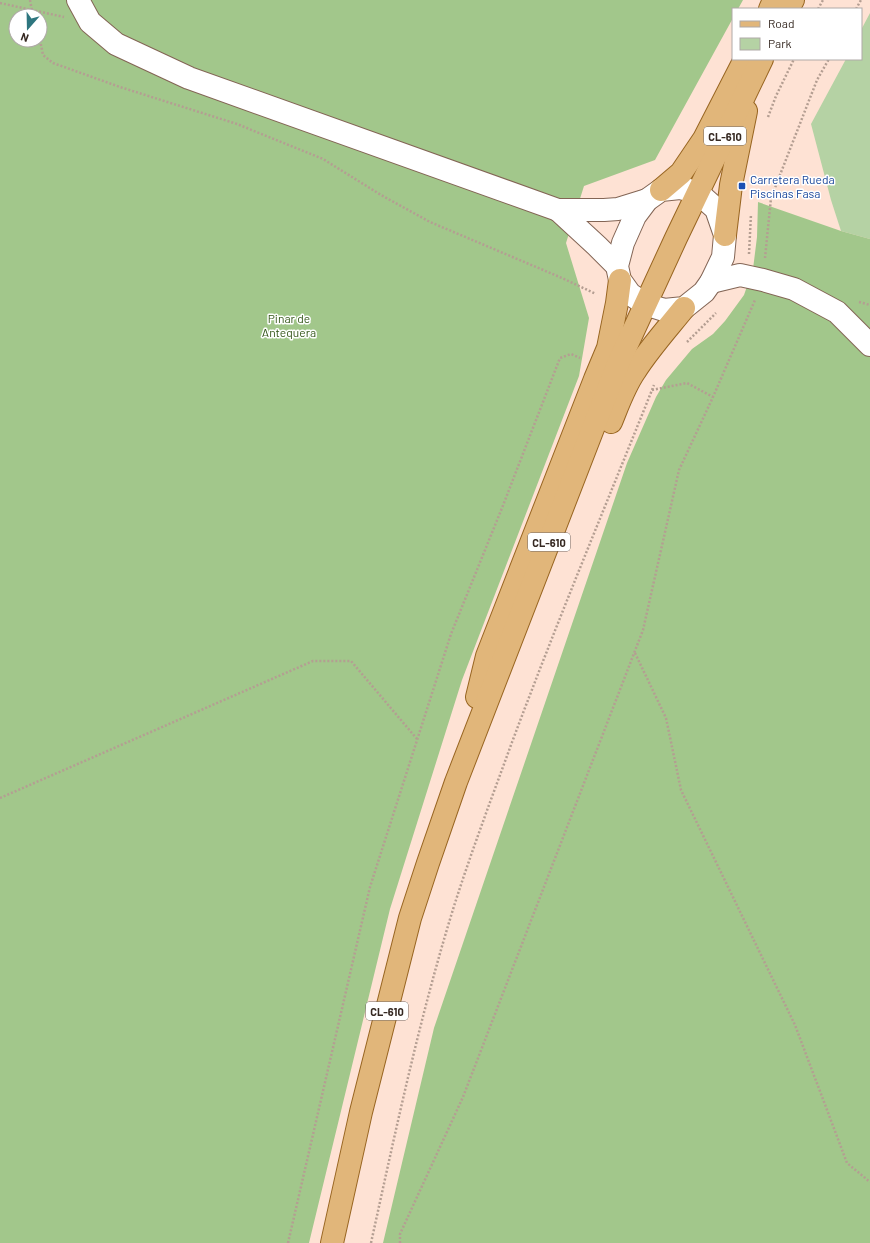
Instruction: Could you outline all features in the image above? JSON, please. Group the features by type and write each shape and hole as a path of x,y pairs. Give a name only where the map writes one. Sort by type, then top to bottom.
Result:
{"main road":[{"path":"654,195 681,172 704,139 744,60"},
{"name":"CL-610","path":"332,1243 361,1112 410,918 456,782 618,364 697,192 762,60"},
{"path":"725,235 731,185 752,80"},
{"path":"456,782 487,656 608,348 617,303 619,273"},
{"path":"456,782 518,665 620,400 634,372 684,308"}],"street":[{"path":"78,0 90,22 116,44 189,78 558,210 618,209 654,195 680,188 697,192 716,209 725,235 723,257 711,282 704,292 684,308 664,310 645,304 630,294 619,273 597,246 558,210"},
{"path":"619,273 623,243 635,216 654,195"},
{"path":"723,257 749,277"},
{"path":"711,282 749,277 794,289 838,312 870,345"}],"path":[{"path":"0,3 20,8"},
{"path":"48,14 90,22"},
{"path":"42,48 43,55 52,63 120,87 237,124 323,159 381,195 430,222 562,278 602,298"},
{"path":"766,122 776,96 794,60"},
{"path":"400,1243 400,1234 464,1097 643,630 679,470 713,397 749,277 770,198 817,80 828,60"},
{"path":"749,277 751,213"},
{"path":"685,344 721,308"},
{"path":"288,1243 370,887 451,634 560,358 571,354 600,367"},
{"path":"370,1243 398,1117 436,969 460,888 480,829 534,684 655,382 634,372"},
{"path":"652,390 686,382 713,397"},
{"path":"634,653 666,718 681,790 795,1025 846,1163 870,1182"},
{"path":"0,798 313,660 351,661 417,739"}],"green space":[{"name":"Pinar de Antequera","path":"0,0 743,0 739,8 732,8 732,20 655,160 584,186 566,243 589,318 579,376 462,680 390,909 309,1243 0,1243"},
{"path":"870,13 870,239 841,231 831,200 811,124 845,60 862,60 862,28"},
{"path":"758,202 841,231 870,239 870,1243 383,1243 434,1028 627,463 656,397 666,380 692,349 713,334 725,321 744,295 753,269 757,237"}],"place":[{"name":"Carretera Rueda Piscinas Fasa","path":"742,186"}]}
